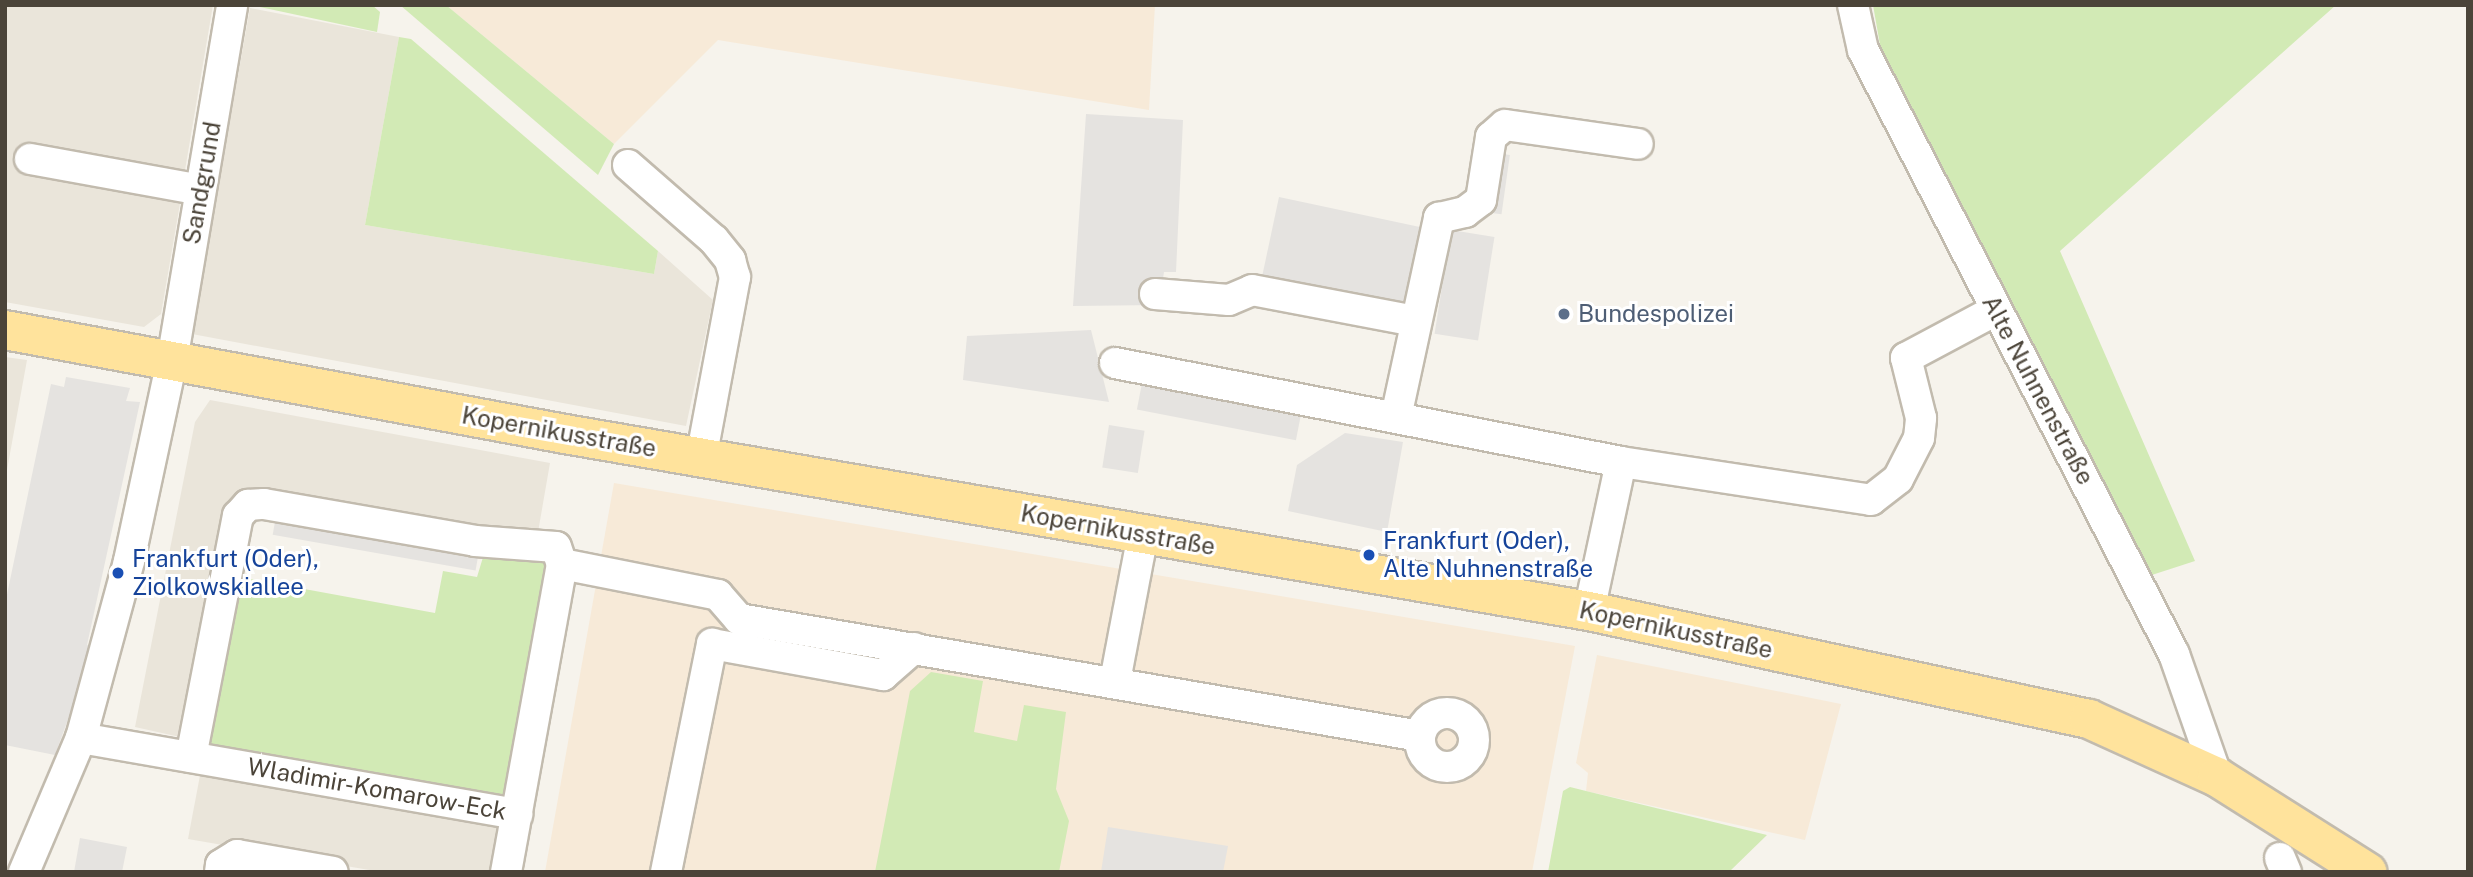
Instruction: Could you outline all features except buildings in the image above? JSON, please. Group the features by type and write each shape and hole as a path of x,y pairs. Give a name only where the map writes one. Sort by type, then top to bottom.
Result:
{"main road":[{"name":"Kopernikusstraße","path":"5,330 701,458 1589,611 2089,719 2217,777 2367,872"}],"street":[{"name":"Sandgrund","path":"24,872 37,850 81,738 129,561 172,360 232,5"},
{"name":"Alte Nuhnenstraße","path":"1853,5 1863,50 2169,642 2217,777"},
{"path":"1396,417 1439,218 1465,212 1481,200 1491,137 1504,125 1638,144"},
{"path":"30,159 200,190"},
{"path":"628,165 714,240 730,260 735,277 701,458"},
{"path":"1155,294 1229,300 1252,290 1415,321"},
{"path":"1115,363 1621,462 1871,500 1898,479 1919,438 1921,418 1906,358 1996,310"},
{"path":"1589,611 1621,462"},
{"path":"191,757 238,516 248,505 264,504 475,541 543,543 556,547 562,564 718,595 739,619 1115,681 1420,736"},
{"path":"1115,681 1143,534"},
{"name":"Wladimir-Komarow-Eck","path":"81,738 517,814 562,564"},
{"path":"666,872 712,644 883,675 914,648"},
{"path":"506,872 517,814"},
{"path":"220,872 221,865 237,855 333,872"}],"shaded area":[{"path":"5,5 213,5 183,182 21,148 18,170 182,192 161,314 144,327 5,302"},
{"path":"446,5 1155,5 1149,110 718,40 614,144"},
{"path":"250,8 399,37 365,225 654,274 658,251 713,300 686,426 192,334"},
{"path":"1086,114 1183,120 1176,272 1164,272 1159,305 1073,306"},
{"path":"1496,153 1510,155 1502,214 1488,212"},
{"path":"1279,197 1420,227 1402,311 1261,281"},
{"path":"1451,230 1494,237 1478,341 1435,334"},
{"path":"1091,330 1109,402 963,380 967,336"},
{"path":"5,357 27,360 5,481"},
{"path":"66,377 130,388 126,401 140,402 87,645 94,648 55,755 5,745 5,604 51,384 64,387"},
{"path":"1143,378 1302,409 1296,440 1137,409"},
{"path":"210,400 550,463 537,538 235,493 187,730 180,737 135,727 195,422"},
{"path":"1109,425 1145,431 1138,473 1102,467"},
{"path":"1345,433 1403,442 1387,532 1288,511 1297,465"},
{"path":"614,483 1575,646 1532,872 545,872"},
{"path":"276,516 479,552 476,570 273,535"},
{"path":"1597,655 1841,704 1805,840 1586,791 1588,773 1576,763"},
{"path":"201,770 496,821 503,828 501,872 381,872 188,839"},
{"path":"1108,827 1228,846 1223,872 1101,872"},
{"path":"80,838 127,847 122,872 74,872"}],"green space":[{"path":"250,5 372,5 380,12 377,32"},
{"path":"400,5 446,5 614,144 598,175"},
{"path":"1873,5 2336,5 2060,251 2195,561 2121,585 1955,196 1882,56"},
{"path":"399,37 411,39 658,251 654,274 365,225"},
{"path":"484,554 551,561 508,801 208,749 239,577 435,613 443,571 477,577"},
{"path":"931,672 983,681 974,732 1017,741 1024,705 1066,712 1056,789 1069,821 1059,872 875,872 910,691"},
{"path":"1570,787 1767,835 1729,872 1548,872 1563,791"}],"place":[{"name":"Bundespolizei","path":"1564,314"},
{"name":"Frankfurt (Oder), Alte Nuhnenstraße","path":"1369,555"},
{"name":"Frankfurt (Oder), Ziolkowskiallee","path":"118,573"}]}
